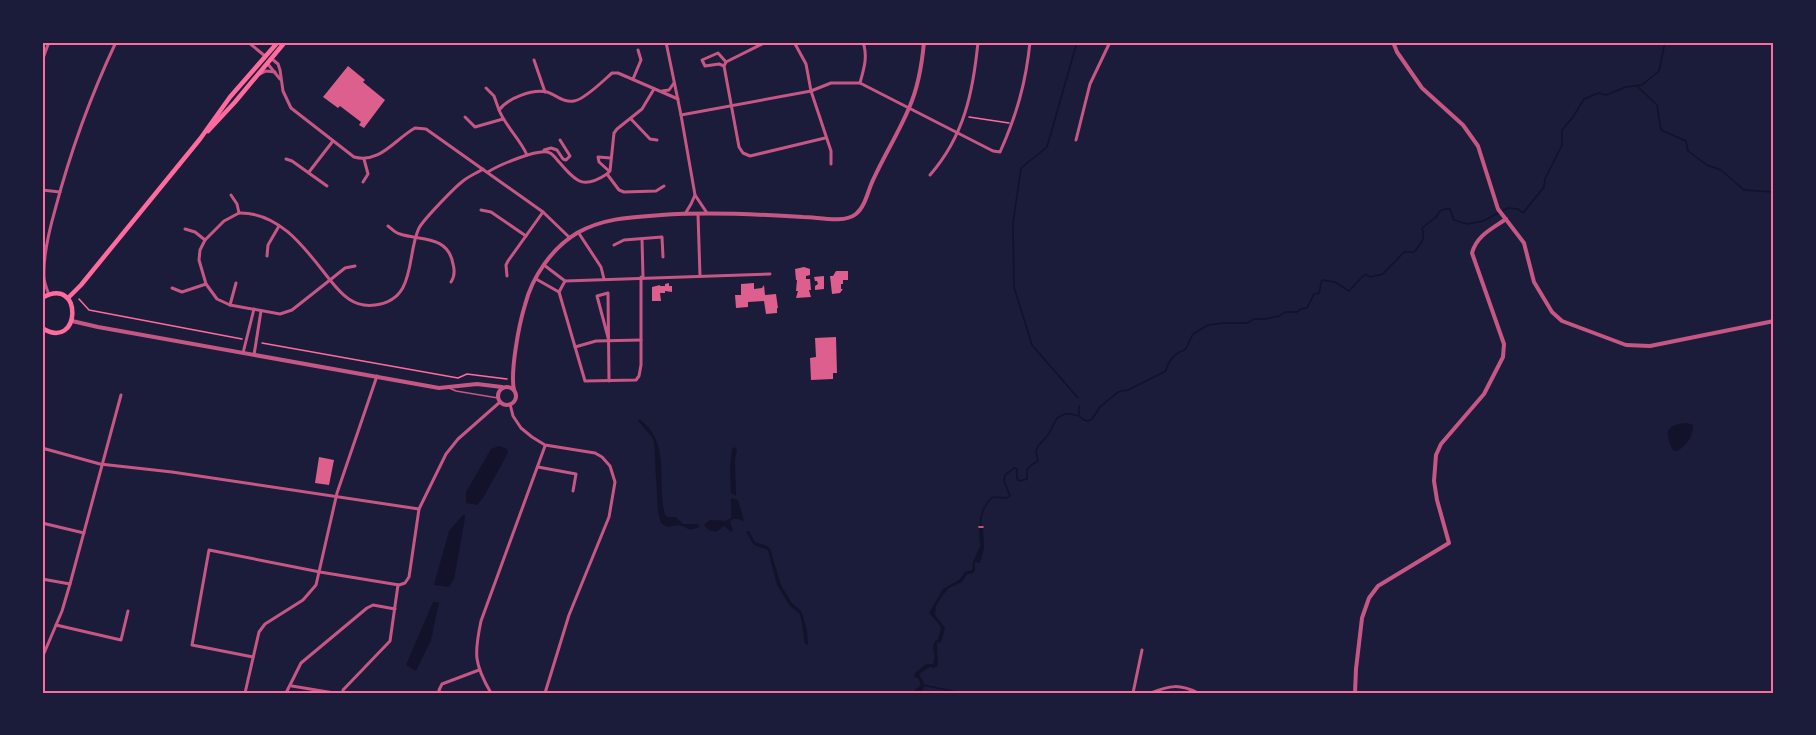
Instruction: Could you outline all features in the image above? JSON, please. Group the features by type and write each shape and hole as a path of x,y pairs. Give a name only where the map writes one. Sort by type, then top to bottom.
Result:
{"main road":[{"path":"68,298 200,139 230,97 278,42"},
{"path":"200,139 220,119 285,42"},
{"path":"265,57 271,58"},
{"path":"265,57 267,63"},
{"path":"42,298 57,294 68,298 74,311 72,321 67,328 53,333 43,331"}],"street":[{"path":"42,61 49,42"},
{"path":"49,295 44,280 44,265 50,228 91,101 116,42"},
{"path":"248,42 265,57"},
{"path":"666,42 695,195 708,213"},
{"path":"765,42 725,64 705,66 702,60 718,53 725,64 739,147 743,153 750,156 825,138"},
{"path":"794,42 806,64 811,91 831,151 831,164"},
{"path":"860,82 866,61 864,42"},
{"path":"488,386 506,405 516,399 512,380 522,315 534,278 558,248 578,232 606,221 623,218 685,214 838,219 855,215 863,207 877,170 909,107 919,76 924,42"},
{"path":"930,175 945,158 965,117 976,67 978,42"},
{"path":"681,115 811,91 831,83 860,82 1000,152 1013,123 1024,85 1030,42"},
{"path":"1076,140 1090,84 1110,42"},
{"path":"1393,42 1397,52 1422,88 1463,125 1478,146 1498,209 1524,243 1534,282 1541,297 1562,321 1626,345 1650,346 1774,321"},
{"path":"633,79 641,60 638,50"},
{"path":"271,58 278,64 285,99 291,108 354,157 364,159 376,156 411,130 426,129 543,212 570,238"},
{"path":"534,60 545,92"},
{"path":"267,63 281,81"},
{"path":"257,76 266,72 275,72"},
{"path":"499,110 519,96 545,92 566,101 578,101 612,73 618,73 678,99"},
{"path":"662,92 669,90 674,83"},
{"path":"486,88 494,96 503,119 527,155"},
{"path":"542,151 550,152 570,175 579,181 594,183 608,173 616,129 642,109 654,88"},
{"path":"465,117 475,127 503,119"},
{"path":"631,118 650,139 657,140"},
{"path":"488,172 527,155 551,148 557,150 566,160 570,156 560,140"},
{"path":"309,172 333,141"},
{"path":"611,158 598,157 599,162 619,190 624,192 656,191 664,186"},
{"path":"286,159 327,186"},
{"path":"363,182 368,174 364,159"},
{"path":"355,266 345,268 330,280 288,313 280,314 230,305 217,299 206,284 199,260 200,249 205,240 224,220 239,213 257,214 294,235 330,280 347,299 369,306 381,304 392,300 400,293 408,278 420,226 459,185 483,169"},
{"path":"42,189 60,192"},
{"path":"231,195 237,204 239,213"},
{"path":"685,214 695,195"},
{"path":"481,210 491,212 526,236"},
{"path":"507,276 508,261 543,212"},
{"path":"698,214 700,276"},
{"path":"1355,693 1362,618 1369,598 1378,586 1449,543 1434,481 1437,455 1441,444 1484,394 1503,357 1504,344 1472,253 1480,236 1504,218"},
{"path":"267,256 268,245 279,226"},
{"path":"388,226 397,234 433,241 446,247 451,255 454,269 454,279 451,282"},
{"path":"184,229 195,232 205,240"},
{"path":"578,232 601,267 604,279"},
{"path":"614,245 624,240 662,237 663,257"},
{"path":"534,278 559,292 585,381 636,380 641,365 642,239"},
{"path":"544,265 565,281 770,274"},
{"path":"559,292 565,281"},
{"path":"230,305 236,283"},
{"path":"172,288 182,291 206,284"},
{"path":"609,341 597,296 608,293 609,322 609,341 609,381"},
{"path":"243,353 254,309"},
{"path":"254,355 261,311"},
{"path":"72,321 439,388 477,384 510,387 514,390"},
{"path":"575,347 596,341 641,340"},
{"path":"245,693 259,632 265,624 303,600 316,585 336,497 377,376"},
{"path":"254,657 192,645 209,550 320,572 399,585 405,584 409,576 419,509 446,454 512,380"},
{"path":"42,658 70,584 121,395"},
{"path":"510,404 513,416 521,428 545,446 595,453 610,466 615,482 609,517 569,615 545,693"},
{"path":"491,693 479,670 476,656 481,621 545,446"},
{"path":"42,448 104,464 419,509"},
{"path":"538,467 576,474 573,491"},
{"path":"42,523 84,533"},
{"path":"42,579 70,584"},
{"path":"343,693 343,690 390,641 399,585"},
{"path":"286,693 302,663 367,608 373,605 395,609"},
{"path":"56,625 121,640 128,611"},
{"path":"1133,693 1142,650"},
{"path":"440,693 442,684 479,670"},
{"path":"1151,693 1175,685 1198,693"},
{"path":"291,686 334,693"}],"lane":[{"path":"449,388 498,398"}],"path":[{"path":"965,117 1013,123"},
{"path":"80,299 89,310 246,340"},
{"path":"256,342 458,378 467,374 512,380"}],"shaded area":[{"path":"639,419 656,439 661,463 665,515 676,517 683,524 699,524 699,527 690,529 679,525 667,527 661,523 658,512 654,442 638,421"},
{"path":"1687,423 1693,425 1691,437 1678,451 1674,451 1668,431 1674,425"},
{"path":"499,446 507,449 508,453 483,498 477,505 466,503 466,492 491,449"},
{"path":"735,447 737,450 735,459 736,496 731,493 730,467 732,449"},
{"path":"731,498 738,500 744,521 732,519 730,522 733,530 731,532 724,526 716,532 709,530 704,525 710,520 725,521 731,518"},
{"path":"463,515 465,518 454,579 449,587 434,585 449,531"},
{"path":"979,527 983,527 984,548 980,563 975,562 975,571 967,574 962,582 949,588 936,606 935,615 945,628 941,642 937,643 938,665 919,674 925,686 920,693 915,693 914,691 921,685 918,678 914,677 915,673 926,664 933,664 933,647 941,628 929,613 943,589 959,580 965,572 972,570 980,546"},
{"path":"749,531 755,542 770,549 781,585 803,616 808,645 805,644 799,613 790,606 777,585 768,550 754,545 746,532"},
{"path":"433,602 439,602 431,640 416,671 406,665"}],"building":[{"path":"348,66 385,100 364,128 359,125 361,122 340,106 338,108 323,97"},
{"path":"804,267 810,269 810,275 806,276 806,279 810,279 811,297 796,298 798,291 796,291 795,269"},
{"path":"836,271 848,271 848,280 843,280 841,289 843,289 840,293 832,294 830,276 833,276"},
{"path":"824,276 824,289 815,290 818,284 814,277"},
{"path":"669,283 669,286 672,286 672,292 660,293 661,301 652,301 652,287 665,286"},
{"path":"754,283 754,289 762,288 764,285 765,295 776,294 777,313 766,314 764,301 748,302 748,307 736,308 735,295 741,295 741,284"},
{"path":"836,337 837,373 833,373 833,379 811,380 810,358 816,357 815,338"},
{"path":"319,457 334,460 329,485 315,483"}],"waterway":[{"path":"1077,42 1047,147 1021,168 1013,223 1014,287 1032,345 1078,398"},
{"path":"981,528 982,515 990,500 993,497 1007,498 1010,496 1004,481 1005,475 1014,468 1017,469 1019,481 1027,479 1027,470 1038,461 1036,452 1038,446 1048,435 1057,418 1071,414 1088,421 1092,419 1100,407 1118,392 1128,390 1166,371 1172,358 1185,350 1193,334 1208,325 1247,323 1254,319 1279,316 1285,312 1297,312 1307,308 1314,294 1319,293 1322,280 1335,282 1349,291 1366,274 1370,277 1383,274 1404,252 1414,252 1421,244 1422,228 1445,209 1450,209 1454,220 1467,224 1483,221 1508,208 1518,209 1523,213 1544,187 1545,179 1562,145 1562,130 1584,99 1599,93 1606,95 1626,87 1642,85 1659,71 1665,42"},
{"path":"1638,87 1657,105 1661,130 1686,141 1688,151 1707,165 1721,170 1744,190 1774,192"},
{"path":"1079,406 1079,415"},
{"path":"923,685 961,693"}]}
